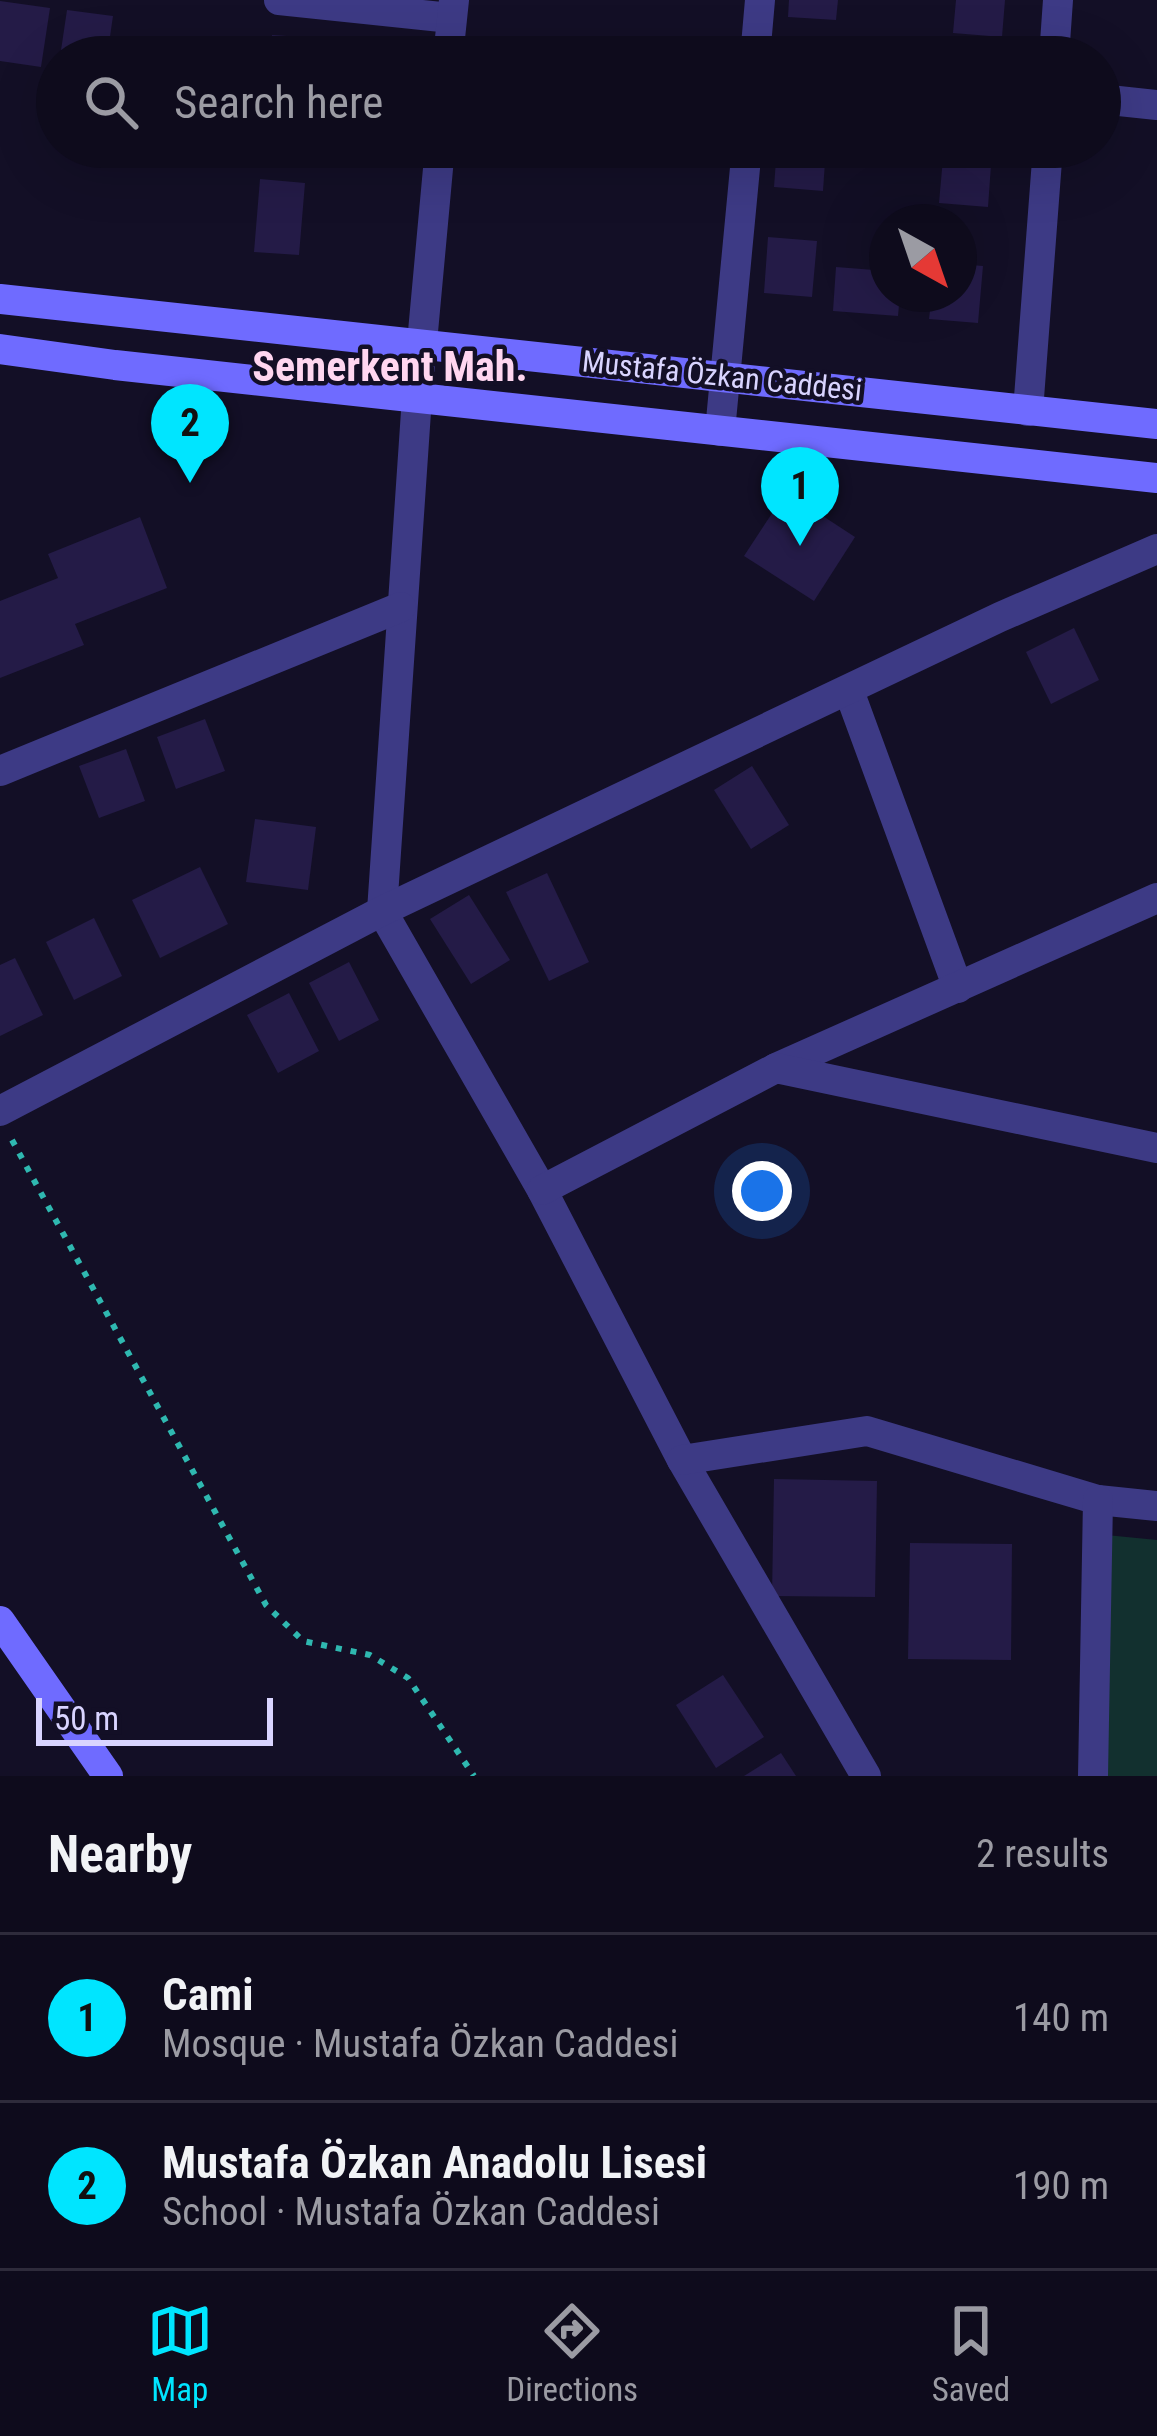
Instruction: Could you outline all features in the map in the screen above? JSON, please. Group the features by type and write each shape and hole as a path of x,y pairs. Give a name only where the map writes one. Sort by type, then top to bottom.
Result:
{"main road":[{"name":"Mustafa Özkan Caddesi","path":"0,299 1157,424"},
{"name":"Mustafa Özkan Caddesi","path":"0,349 1157,478"},
{"path":"0,1622 108,1776"}],"street":[{"path":"279,0 452,9"},
{"path":"757,36 760,0"},
{"path":"1055,36 1058,0"},
{"path":"1121,101 1157,105"},
{"path":"438,168 401,607 382,911 542,1190 682,1460 866,1776"},
{"path":"720,430 745,168"},
{"path":"1028,411 1046,168"},
{"path":"6,1125 382,911 1000,617 1157,549"},
{"path":"0,770 401,607"},
{"path":"849,691 958,988"},
{"path":"542,1190 776,1068 1157,898"},
{"path":"776,1068 1157,1148"},
{"path":"682,1460 867,1431 1098,1500 1157,1506"},
{"path":"1093,1776 1098,1500"}],"path":[{"path":"6,1125 266,1605 303,1641 370,1655 408,1678 474,1776"}],"green space":[{"path":"1106,1535 1157,1540 1157,1776 1100,1776"}],"building":[{"path":"789,0 838,0 836,20 788,17"},
{"path":"956,0 1005,0 1002,36 953,33"},
{"path":"0,1 50,8 46,36 36,36 36,66 0,61"},
{"path":"67,10 113,16 110,36 63,36"},
{"path":"775,168 825,168 823,191 774,187"},
{"path":"942,168 991,168 988,207 939,203"},
{"path":"260,179 305,183 299,255 254,252"},
{"path":"768,237 817,241 812,297 764,293"},
{"path":"977,266 983,266 978,323 929,319 930,312 977,312"},
{"path":"836,267 869,270 869,312 898,312 898,316 833,311"},
{"path":"786,492 855,537 814,601 744,556"},
{"path":"140,517 167,588 75,624 84,645 0,678 0,601 58,578 48,554"},
{"path":"1074,628 1099,680 1051,704 1026,652"},
{"path":"205,719 225,771 176,789 157,737"},
{"path":"126,749 145,801 99,818 79,766"},
{"path":"752,766 789,825 751,849 714,790"},
{"path":"255,819 316,827 308,890 246,882"},
{"path":"200,867 228,924 160,958 132,900"},
{"path":"547,873 589,962 549,981 506,892"},
{"path":"469,895 510,960 471,984 430,919"},
{"path":"94,918 122,976 74,1000 46,942"},
{"path":"15,958 43,1015 0,1036 0,965"},
{"path":"349,962 379,1020 339,1041 309,983"},
{"path":"289,993 319,1051 278,1073 247,1015"},
{"path":"774,1479 877,1481 875,1597 772,1596"},
{"path":"910,1543 1012,1544 1011,1660 908,1659"},
{"path":"723,1675 764,1737 716,1768 676,1705"},
{"path":"781,1753 796,1776 744,1776"}],"place":[{"name":"Mustafa Özkan Anadolu Lisesi","path":"190,483"},
{"name":"Cami","path":"800,546"}],"district":[{"name":"Semerkent Mah.","path":"390,366"}]}
